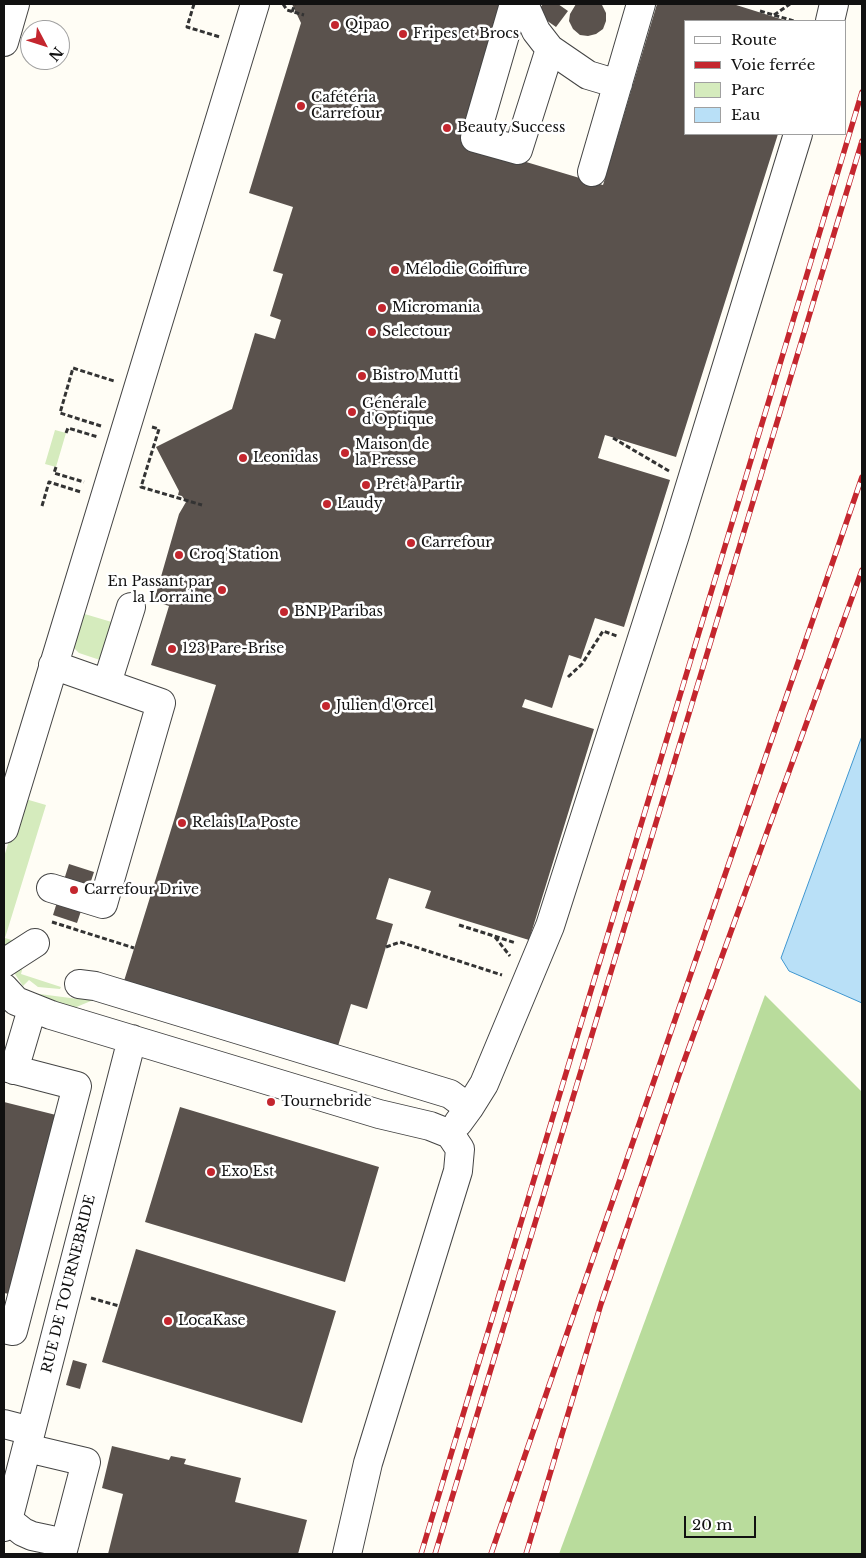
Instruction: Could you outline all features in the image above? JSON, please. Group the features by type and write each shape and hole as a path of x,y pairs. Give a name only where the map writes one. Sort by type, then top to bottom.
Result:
{"street":[{"path":"4,42 15,4"},
{"path":"4,829 255,4"},
{"path":"514,4 475,138 518,150 550,49"},
{"path":"524,4 536,32 550,49 588,75 618,84"},
{"path":"592,172 641,4"},
{"path":"830,20 834,4"},
{"path":"450,1134 484,1084 556,907 678,526 798,135"},
{"path":"110,685 131,607"},
{"path":"51,888 103,904 161,703 53,665"},
{"path":"4,963 43,932"},
{"path":"79,984 95,986 450,1094 469,1108"},
{"path":"4,988 16,1001 32,1008 379,1114 430,1126 450,1134 460,1149 458,1171 368,1463 347,1554"},
{"path":"4,1329 13,1331 77,1086 9,1068 32,1008"},
{"name":"RUE DE TOURNEBRIDE","path":"6,1523 132,1039"},
{"path":"4,1424 29,1439 86,1462 64,1549 6,1523"}],"path":[{"path":"194,4 187,27 221,37"},
{"path":"284,4 287,10 304,15"},
{"path":"292,12 295,4"},
{"path":"774,15 790,4"},
{"path":"760,11 791,20"},
{"path":"117,381 73,368 60,413 111,430 116,416 159,429 141,488 202,505"},
{"path":"66,433 68,428 100,437"},
{"path":"613,438 670,472"},
{"path":"56,467 54,473 86,482"},
{"path":"42,506 49,482 83,493"},
{"path":"568,676 582,664 603,632 625,638"},
{"path":"43,932 134,948"},
{"path":"386,947 400,942 526,983"}],"green space":[{"path":"55,430 66,433 56,467 45,464"},
{"path":"78,612 115,623 103,661 79,653 72,646"},
{"path":"22,798 46,805 5,938 22,943 4,954 4,857"},
{"path":"25,959 21,974 61,987 60,989 38,987 29,980 23,986 11,968"},
{"path":"80,992 98,998 74,1008 32,993 78,999"},
{"path":"765,995 862,1092 862,1554 559,1554"}],"water":[{"path":"862,736 862,1003 789,971 781,958"}],"building":[{"name":"Carrefour","path":"292,4 509,4 466,144 603,185 657,4 733,4 784,20 684,20 684,135 778,135 676,457 605,435 598,458 670,480 624,627 595,618 581,659 569,655 552,708 525,699 522,707 594,729 529,940 425,908 431,891 389,878 376,919 393,924 367,1009 351,1004 338,1046 124,981 216,685 151,665 169,606 154,601 179,514 186,502 182,496 178,495 179,491 156,447 232,409 255,333 275,339 281,320 270,316 283,274 273,271 293,207 249,193 301,23"},
{"path":"543,4 558,4 568,11 556,27 536,13"},
{"path":"576,4 602,5 606,13 603,29 596,34 588,36 580,35 573,29 569,21 570,14"},
{"path":"69,864 94,872 77,923 53,915"},
{"path":"4,1102 60,1116 15,1295 4,1293"},
{"path":"180,1107 379,1167 345,1282 145,1222"},
{"path":"136,1249 336,1311 302,1423 102,1362"},
{"path":"73,1360 87,1364 80,1389 66,1385"},
{"path":"112,1446 169,1460 171,1456 186,1459 184,1464 241,1478 235,1502 307,1520 298,1554 108,1554 123,1494 102,1488"}],"railway":[{"path":"421,1554 862,92"},
{"path":"435,1554 862,141"},
{"path":"491,1554 862,477"},
{"path":"526,1554 601,1304 679,1075 862,570"}],"place":[{"name":"Qipao","path":"335,25"},
{"name":"Fripes et Brocs","path":"403,34"},
{"name":"Cafétéria Carrefour","path":"301,106"},
{"name":"Beauty Success","path":"447,128"},
{"name":"Mélodie Coiffure","path":"395,270"},
{"name":"Micromania","path":"382,308"},
{"name":"Selectour","path":"372,332"},
{"name":"Bistro Mutti","path":"362,376"},
{"name":"Générale d'Optique","path":"352,412"},
{"name":"Maison de la Presse","path":"345,453"},
{"name":"Leonidas","path":"243,458"},
{"name":"Prêt à Partir","path":"366,485"},
{"name":"Laudy","path":"327,504"},
{"name":"Carrefour","path":"411,543"},
{"name":"Croq'Station","path":"179,555"},
{"name":"En Passant par la Lorraine","path":"222,590"},
{"name":"BNP Paribas","path":"284,612"},
{"name":"123 Pare-Brise","path":"172,649"},
{"name":"Julien d'Orcel","path":"326,706"},
{"name":"Relais La Poste","path":"182,823"},
{"name":"Carrefour Drive","path":"74,890"},
{"name":"Tournebride","path":"271,1102"},
{"name":"Exo Est","path":"211,1172"},
{"name":"LocaKase","path":"168,1321"}]}
